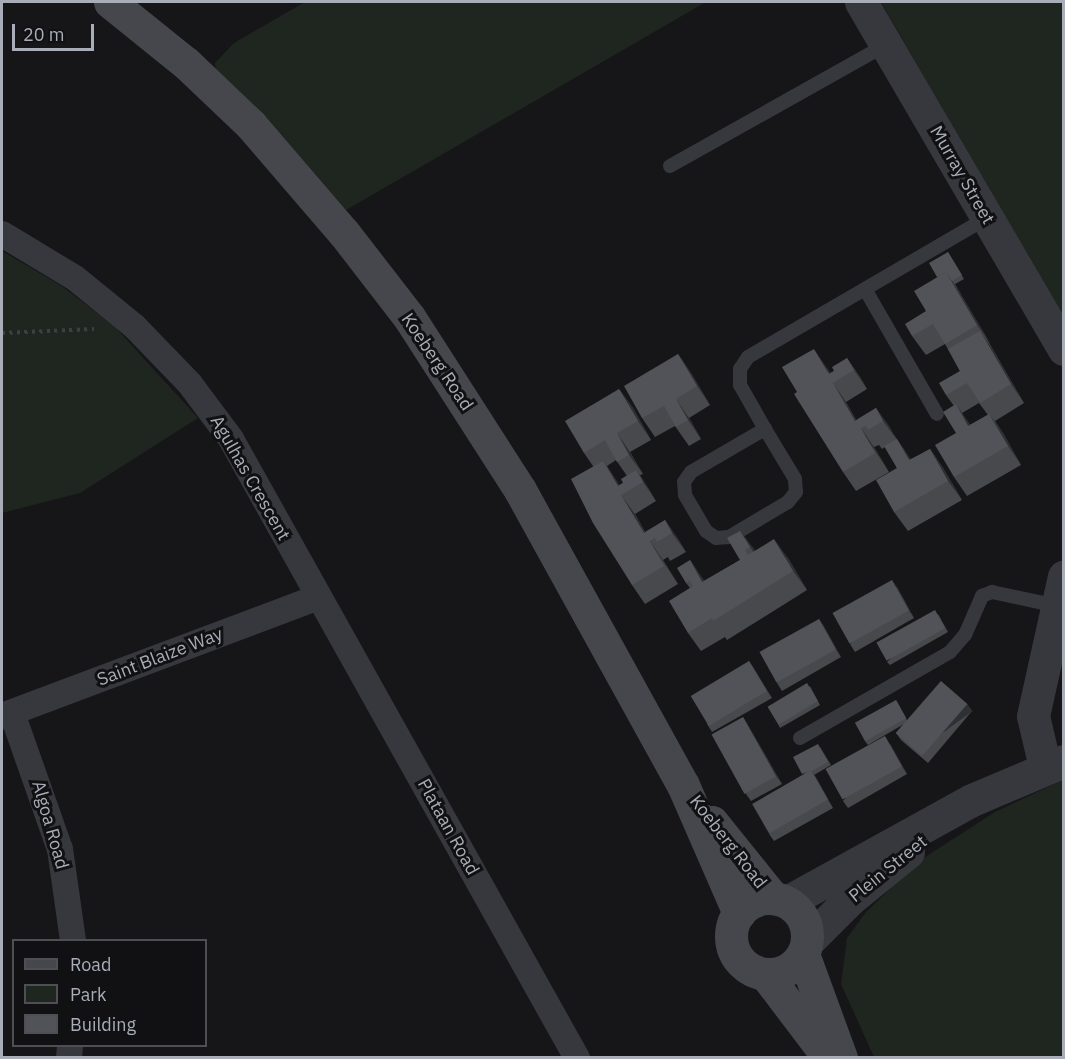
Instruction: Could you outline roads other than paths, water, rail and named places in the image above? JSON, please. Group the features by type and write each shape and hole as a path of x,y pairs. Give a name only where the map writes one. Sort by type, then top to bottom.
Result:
{"main road":[{"name":"Koeberg Road","path":"110,2 186,63 251,125 344,233 409,317 520,490 683,785 739,913"},
{"name":"Koeberg Road","path":"683,785 780,900"},
{"path":"805,948 784,971 766,975 749,969 734,952 730,934 739,913 754,901 780,900 803,919 805,948 841,1058"},
{"path":"766,975 829,1058"}],"street":[{"name":"Murray Street","path":"861,2 1064,349"},
{"name":"Agulhas Crescent","path":"2,234 75,278 135,327 190,384 231,440 318,597"},
{"path":"1054,764 1033,716 1060,591"},
{"name":"Saint Blaize Way","path":"7,715 318,597"},
{"name":"Plataan Road","path":"318,597 577,1058"},
{"name":"Algoa Road","path":"7,715 60,849 72,939"},
{"name":"Plein Street","path":"780,900 972,800 1054,764"},
{"name":"Plein Street","path":"805,948 849,900 972,800"}],"lane":[{"path":"670,166 886,45"},
{"path":"765,429 691,472 684,482 685,495 706,531 717,538 729,537 778,508 796,492 795,479 740,385 743,363 987,218"},
{"path":"865,289 937,414"},
{"path":"800,738 950,652 965,635 982,597 992,592 1060,591"}]}
